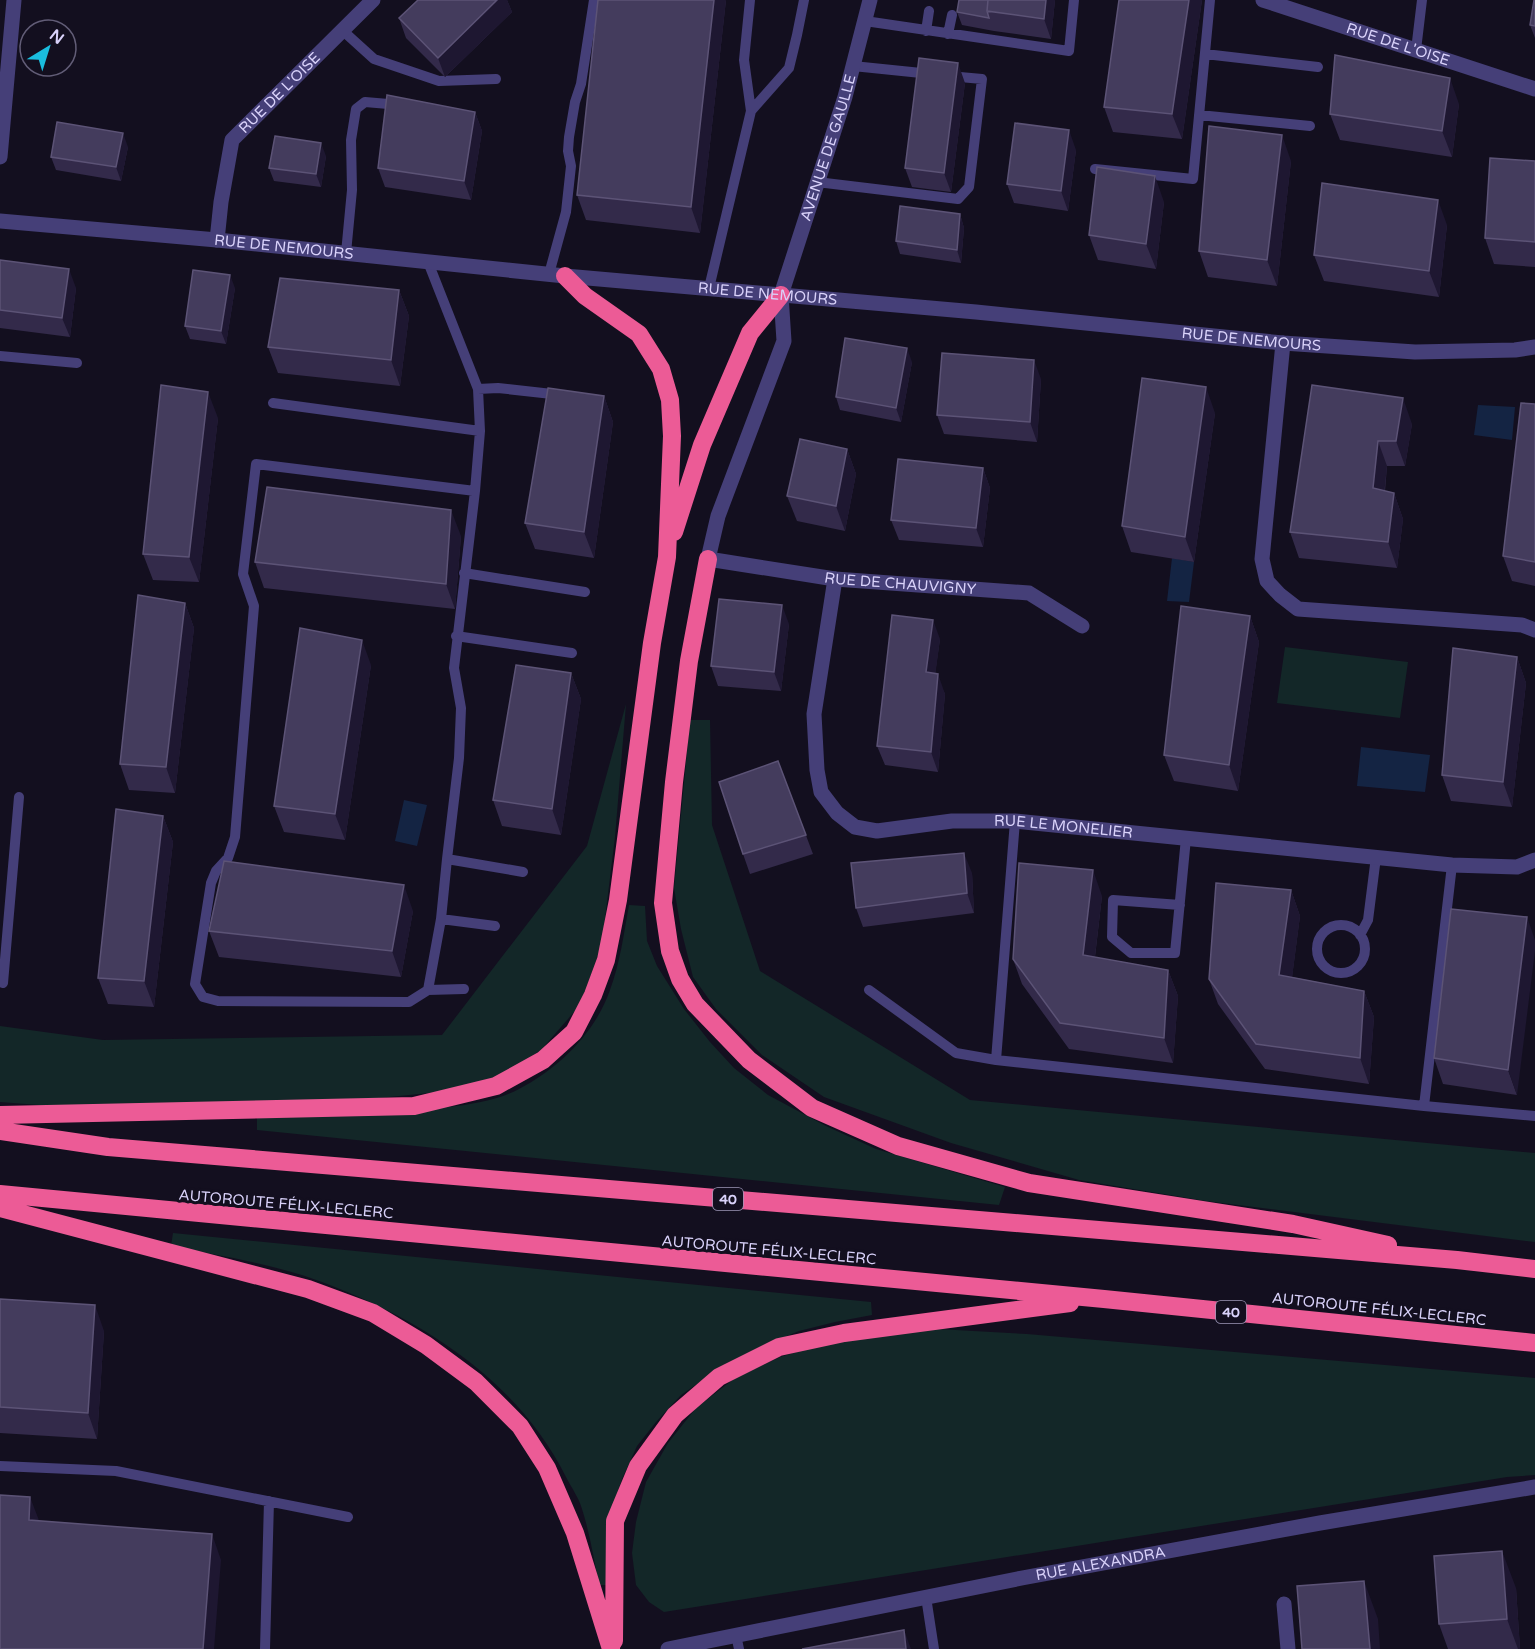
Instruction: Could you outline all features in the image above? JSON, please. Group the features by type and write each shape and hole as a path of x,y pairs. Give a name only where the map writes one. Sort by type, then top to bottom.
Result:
{"highway":[{"path":"557,275 639,334 661,369 670,400 672,436 667,557"},
{"path":"0,1115 414,1106 496,1086 543,1060 574,1032 593,995 606,960 618,900 652,643 667,557 702,445 750,333 781,295"},
{"path":"708,559 689,661 674,782 663,903 670,951 680,979 695,1004 749,1060 812,1108 898,1146 1018,1180 1293,1224 1457,1260"},
{"name":"40","path":"0,1131 120,1148 1457,1260 1535,1269"},
{"name":"AUTOROUTE FÉLIX-LECLERC","path":"0,1194 1104,1299 1535,1343"},
{"path":"0,1208 308,1289 373,1313 426,1345 476,1382 520,1426 547,1468 575,1533 612,1649"},
{"path":"612,1649 615,1521 638,1466 675,1415 719,1377 779,1347 844,1333 1104,1299"}],"street":[{"path":"0,157 14,0"},
{"name":"AVENUE DE GAULLE","path":"781,295 853,66 870,0"},
{"name":"RUE DE L'OISE","path":"1263,0 1535,89"},
{"name":"RUE DE L'OISE","path":"217,240 232,140 342,30 366,2"},
{"name":"RUE DE NEMOURS","path":"0,221 1283,343 1415,352 1515,350 1535,347"},
{"path":"708,559 718,516 784,341 781,295"},
{"path":"1283,343 1262,559 1267,580 1280,595 1298,609 1522,625 1535,630"},
{"name":"RUE DE CHAUVIGNY","path":"708,559 835,579 1029,593 1082,626"},
{"name":"RUE LE MONELIER","path":"835,579 814,714 817,770 821,792 837,813 855,827 877,831 952,821 1015,821 1452,865 1517,867 1535,860"},
{"name":"RUE ALEXANDRA","path":"668,1649 738,1642 926,1597 1320,1523 1535,1487"},
{"path":"1284,1604 1288,1649"}],"lane":[{"path":"557,275 571,166 568,151 569,137 575,102 581,84 594,0"},
{"path":"709,288 751,111 744,60 750,0"},
{"path":"751,111 789,68 804,0"},
{"path":"865,21 1069,51 1074,0"},
{"path":"1095,169 1193,179 1210,0"},
{"path":"1416,50 1422,0"},
{"path":"926,31 928,11"},
{"path":"948,34 952,15"},
{"path":"342,30 375,58 440,81 496,79"},
{"path":"1205,54 1318,67"},
{"path":"817,182 958,199 969,187 982,79 853,66"},
{"path":"346,253 352,190 351,140 356,109 365,102 409,106"},
{"path":"1199,115 1310,126"},
{"path":"428,262 478,389 480,430 475,491 456,636 454,668 461,708 459,758 441,919 428,990"},
{"path":"0,356 77,363"},
{"path":"478,389 498,388 572,397"},
{"path":"273,403 480,430"},
{"path":"464,989 428,990 410,1002 218,1001 202,997 195,984 211,883 216,871 228,858 235,837 254,606 243,574 256,464 475,491"},
{"path":"464,573 585,592"},
{"path":"456,636 572,653"},
{"path":"0,982 3,983 19,797"},
{"path":"996,1060 1015,821"},
{"path":"1180,905 1113,900 1112,937 1131,952 1175,953 1180,905 1186,838"},
{"path":"1360,935 1368,920 1376,858"},
{"path":"447,859 523,872"},
{"path":"1424,1106 1452,865"},
{"path":"441,919 495,926"},
{"path":"1340,925 1354,929 1360,935 1365,950 1364,958 1359,965 1346,973 1338,973 1324,966 1317,952 1320,937 1325,931 1340,925"},
{"path":"869,990 956,1053 996,1060 1535,1116"},
{"path":"0,1466 116,1471 348,1517"},
{"path":"265,1649 269,1501"},
{"path":"926,1597 934,1649"}],"green space":[{"path":"1285,647 1408,662 1400,718 1277,703"},
{"path":"626,704 615,837 602,943 581,1004 541,1050 500,1076 449,1091 379,1098 78,1108 0,1102 0,1026 103,1040 442,1035 587,846"},
{"path":"690,720 710,720 712,825 760,971 970,1100 1535,1153 1535,1242 1206,1201 1079,1180 951,1143 824,1097 762,1055 716,1009 693,977 674,888"},
{"path":"629,905 645,906 647,941 657,966 684,1009 734,1068 768,1095 876,1149 1005,1187 999,1205 257,1130 257,1118 472,1104 505,1095 534,1080 574,1048 595,1021 610,990"},
{"path":"173,1233 871,1302 872,1315 799,1331 760,1347 716,1371 681,1395 637,1446 622,1479 613,1505 608,1585 599,1585 590,1537 581,1505 575,1493 546,1442 522,1411 494,1382 430,1334 359,1297 285,1270 171,1246"},
{"path":"920,1328 1027,1334 1535,1378 1535,1475 1507,1477 664,1612 649,1602 636,1585 632,1553 636,1522 646,1482 668,1443 696,1408 735,1378 780,1357 833,1341"}],"water":[{"path":"1478,405 1515,407 1512,440 1474,435"},
{"path":"1172,558 1194,562 1189,602 1167,601"},
{"path":"1361,747 1430,755 1425,792 1357,786"},
{"path":"404,800 427,805 417,846 395,841"}],"building":[{"path":"418,0 497,0 438,58 399,18"},
{"path":"598,0 714,0 691,207 577,195"},
{"path":"959,0 988,0 989,18 957,12"},
{"path":"988,0 1046,0 1044,19 987,11"},
{"path":"1119,0 1189,0 1172,114 1104,107"},
{"path":"1535,0 1535,26 1530,25"},
{"path":"1335,55 1450,78 1442,131 1330,114"},
{"path":"919,58 958,63 944,173 905,168"},
{"path":"387,95 475,112 464,181 378,168"},
{"path":"57,122 123,133 116,167 51,157"},
{"path":"1015,123 1069,130 1061,191 1007,184"},
{"path":"1209,126 1282,135 1267,260 1199,251"},
{"path":"275,136 321,143 316,174 269,168"},
{"path":"1490,158 1535,161 1535,242 1485,238"},
{"path":"1097,167 1155,176 1146,244 1089,235"},
{"path":"1322,183 1438,200 1429,271 1314,255"},
{"path":"900,206 960,214 957,250 896,241"},
{"path":"0,260 69,269 62,318 0,310"},
{"path":"193,270 230,275 221,331 185,326"},
{"path":"280,278 399,290 391,360 268,347"},
{"path":"845,338 907,348 896,408 836,397"},
{"path":"942,353 1034,360 1030,422 937,415"},
{"path":"1142,378 1206,387 1185,537 1122,526"},
{"path":"161,385 208,392 189,557 143,554"},
{"path":"1312,385 1403,398 1396,441 1378,441 1373,488 1394,493 1388,542 1290,532"},
{"path":"548,388 604,396 584,532 525,523"},
{"path":"1521,403 1535,404 1535,562 1503,556"},
{"path":"800,439 847,449 836,506 787,496"},
{"path":"898,459 983,468 976,528 891,520"},
{"path":"267,487 451,510 446,584 255,562"},
{"path":"138,595 185,603 166,767 120,764"},
{"path":"719,599 782,605 774,672 711,666"},
{"path":"1181,606 1250,616 1229,765 1164,755"},
{"path":"892,615 933,620 926,672 938,674 931,752 877,746"},
{"path":"300,628 362,640 335,814 274,806"},
{"path":"1453,648 1517,657 1503,782 1442,775"},
{"path":"516,665 571,673 552,809 493,800"},
{"path":"778,761 806,835 743,854 719,782"},
{"path":"116,809 163,816 144,981 98,978"},
{"path":"964,853 967,893 856,908 851,863"},
{"path":"224,861 404,885 392,951 209,931"},
{"path":"1019,863 1093,870 1083,955 1168,970 1164,1038 1060,1023 1013,959"},
{"path":"1216,883 1291,890 1279,975 1364,991 1360,1058 1256,1044 1209,979"},
{"path":"1451,909 1527,917 1508,1070 1434,1058"},
{"path":"0,1299 95,1305 88,1413 0,1407"},
{"path":"0,1495 30,1497 29,1520 212,1534 203,1649 0,1649"},
{"path":"1502,1551 1507,1619 1439,1624 1434,1556"},
{"path":"1364,1581 1370,1649 1302,1649 1297,1586"},
{"path":"904,1630 906,1649 802,1649"}]}
